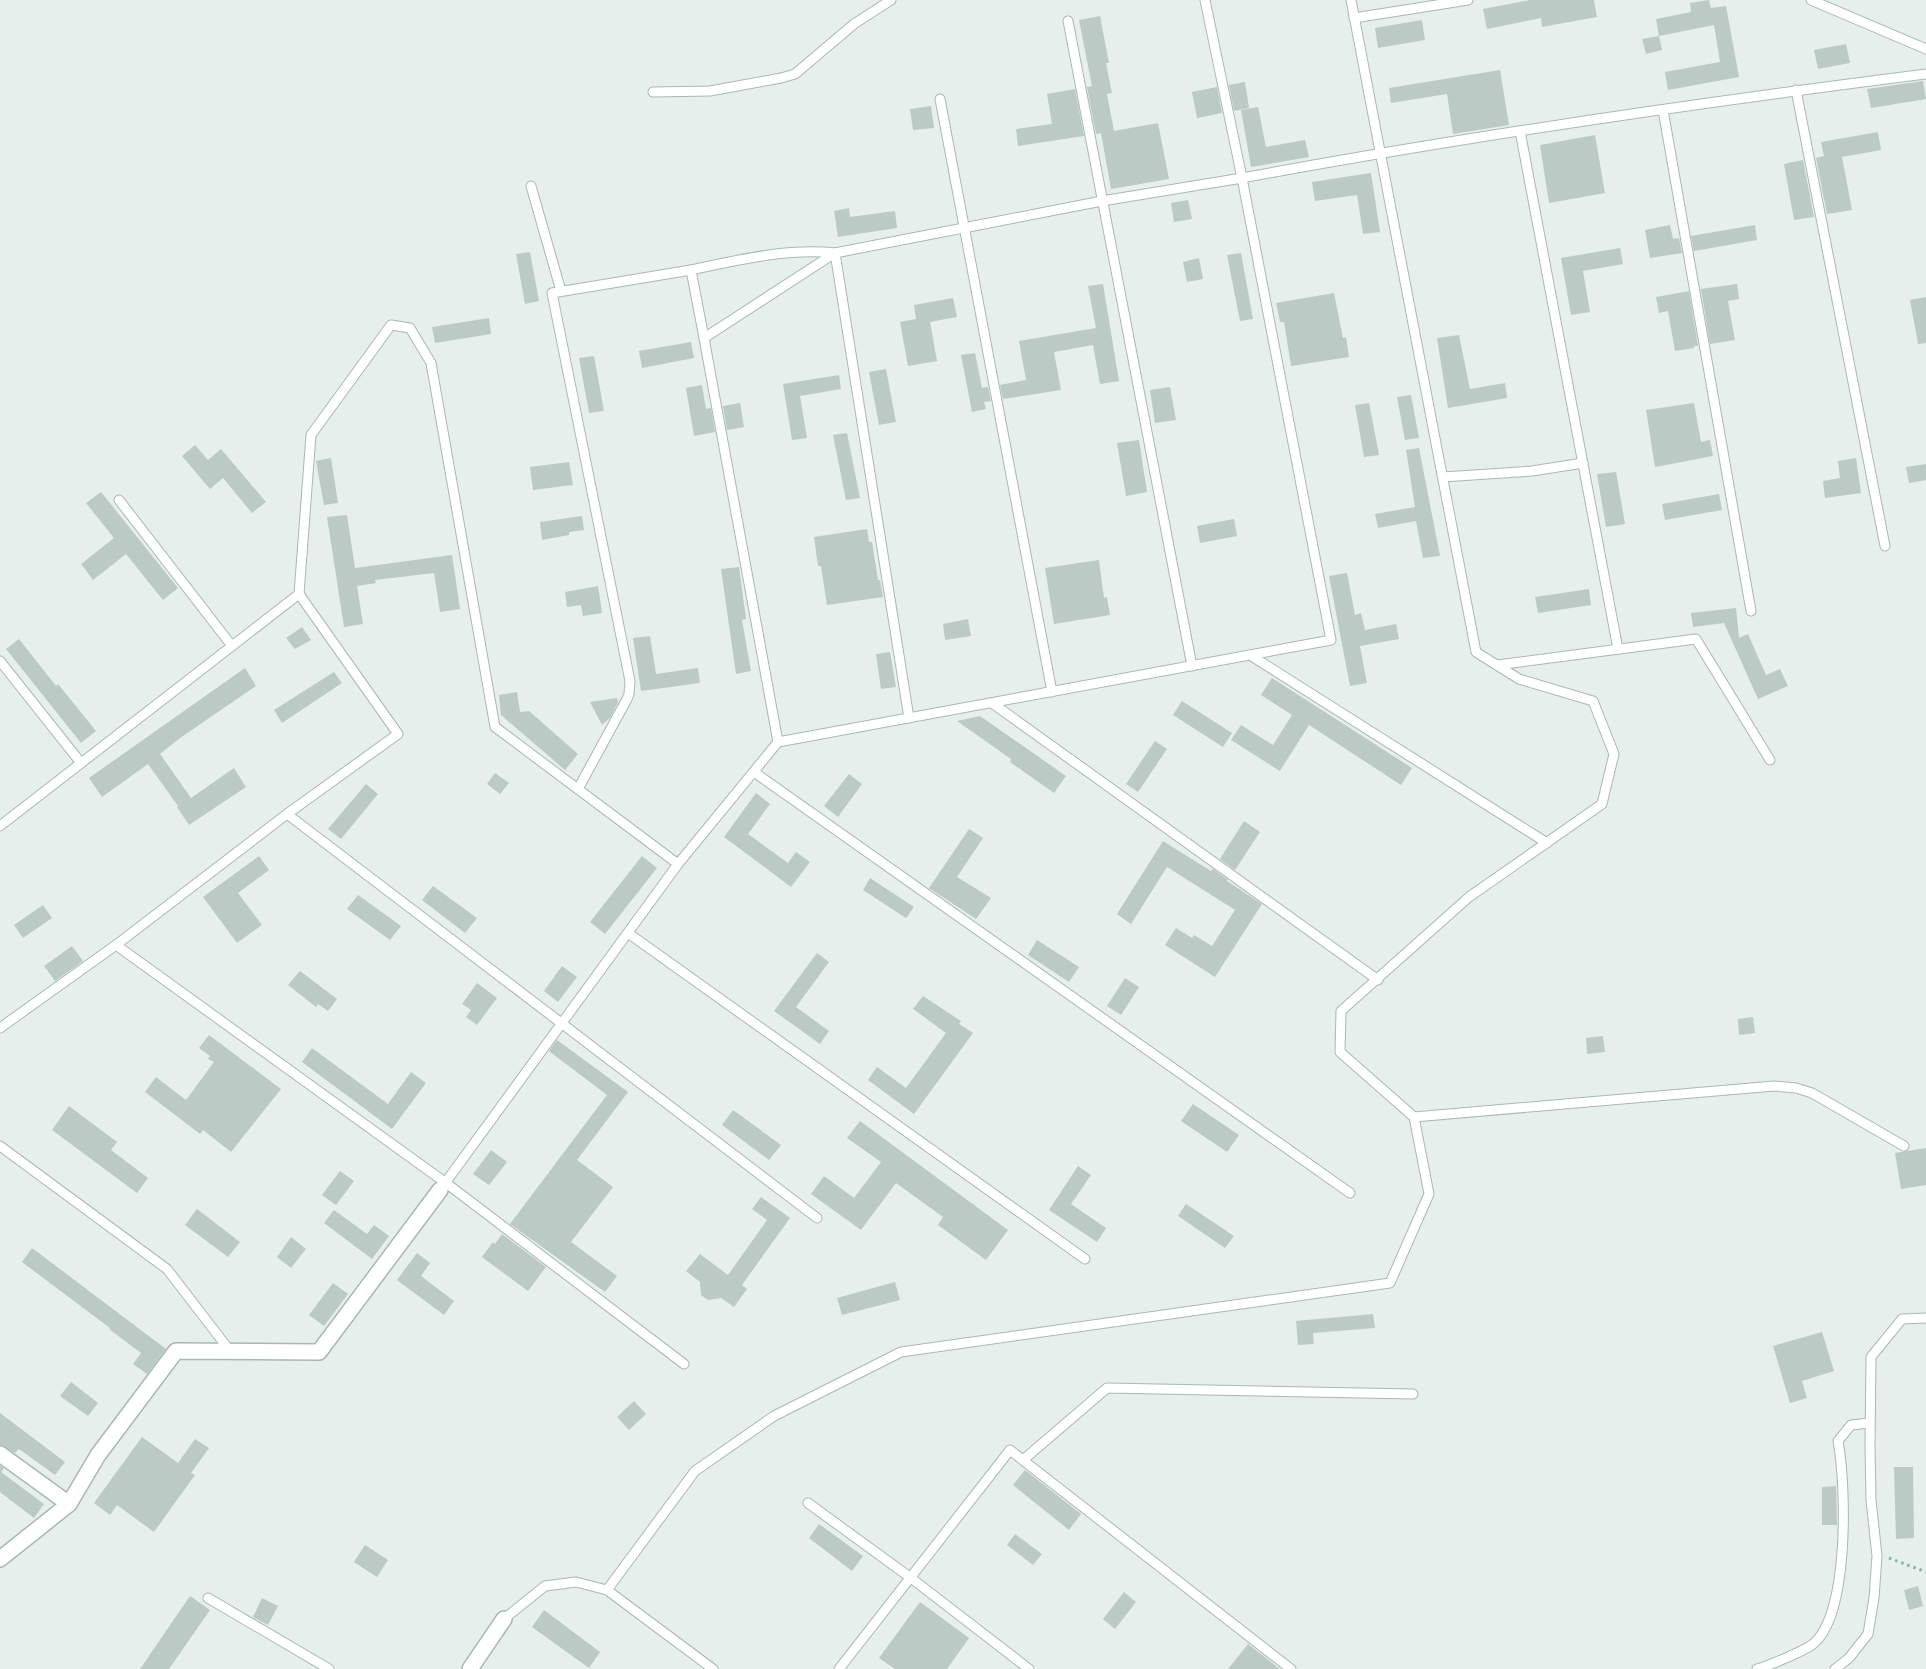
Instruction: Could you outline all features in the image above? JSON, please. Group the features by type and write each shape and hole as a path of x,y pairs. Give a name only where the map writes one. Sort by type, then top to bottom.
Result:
{"street":[{"path":"0,1559 69,1504 98,1455 176,1351 319,1352 443,1187"},
{"path":"0,1454 69,1504"},
{"path":"470,1669 504,1619"}],"lane":[{"path":"653,92 710,91 795,74 854,24 891,0"},
{"path":"443,1187 678,864 778,742 1331,640 1242,178 1205,0"},
{"path":"607,1590 695,1471 774,1416 901,1352 1390,1283 1429,1194 1414,1117 1340,1052 1341,1011 1469,897 1602,804 1614,754 1593,701 1519,679 1476,652 1351,0"},
{"path":"1354,18 1468,0"},
{"path":"1810,0 1926,49"},
{"path":"1068,21 1192,666"},
{"path":"578,790 627,699 630,688 552,292 691,270 747,258 814,251 835,253 1102,200 1242,178 1380,152 1796,90 1926,74"},
{"path":"1796,90 1885,546"},
{"path":"940,99 1052,692"},
{"path":"1663,110 1751,611"},
{"path":"1520,131 1618,649"},
{"path":"531,186 561,291"},
{"path":"704,338 835,253"},
{"path":"835,253 909,718"},
{"path":"691,270 778,742"},
{"path":"0,1028 116,945 287,814 398,734 300,594 311,435 392,325 410,328 431,363 495,727 678,864"},
{"path":"1442,477 1532,471 1583,462"},
{"path":"118,500 232,646"},
{"path":"0,826 300,594"},
{"path":"1497,665 1696,639 1770,760"},
{"path":"1250,655 1547,843"},
{"path":"0,661 81,763"},
{"path":"992,703 1378,980"},
{"path":"754,772 1350,1194"},
{"path":"287,814 817,1218"},
{"path":"628,933 1085,1259"},
{"path":"116,945 684,1364"},
{"path":"1414,1117 1774,1086 1796,1088 1812,1093 1904,1146"},
{"path":"0,1146 167,1269 230,1351"},
{"path":"1835,1669 1849,1658 1868,1634 1874,1598 1876,1553 1871,1500 1871,1357 1902,1319 1926,1318"},
{"path":"1023,1460 1106,1388 1413,1394"},
{"path":"1756,1669 1813,1644 1828,1623 1838,1590 1843,1535 1842,1462 1838,1441 1851,1425 1870,1423"},
{"path":"839,1669 1010,1450 1291,1669"},
{"path":"808,1503 911,1578 1029,1669"},
{"path":"504,1619 546,1586 576,1582 607,1590 713,1669"},
{"path":"208,1598 329,1669"}],"path":[{"path":"1876,1553 1926,1572"}],"building":[{"path":"1530,0 1594,0 1597,17 1542,27 1541,18 1487,29 1483,9"},
{"path":"1709,0 1711,8 1726,6 1739,77 1668,90 1665,72 1720,62 1714,25 1659,36 1656,19 1691,12 1690,3"},
{"path":"1100,16 1109,63 1106,63 1112,93 1107,94 1114,131 1158,123 1169,179 1111,189 1101,133 1096,134 1087,87 1092,86 1079,20"},
{"path":"1422,20 1425,40 1378,48 1375,28"},
{"path":"1659,36 1662,50 1646,54 1642,39"},
{"path":"1846,44 1850,63 1818,69 1814,50"},
{"path":"1500,70 1509,125 1453,134 1447,94 1391,103 1389,88"},
{"path":"1923,81 1926,99 1871,108 1867,89"},
{"path":"1245,82 1249,108 1234,111 1229,85"},
{"path":"1217,87 1222,113 1197,118 1192,92"},
{"path":"1075,89 1084,136 1018,146 1016,129 1052,124 1047,94"},
{"path":"931,106 934,128 913,130 910,109"},
{"path":"1258,107 1266,147 1305,140 1309,157 1251,167 1241,110"},
{"path":"1878,132 1881,150 1842,157 1852,210 1827,214 1816,158 1824,156 1821,142"},
{"path":"1595,135 1605,193 1549,203 1540,145"},
{"path":"1803,160 1814,217 1794,220 1784,164"},
{"path":"1371,173 1380,232 1363,234 1357,195 1315,201 1312,182"},
{"path":"1188,200 1192,219 1174,222 1171,203"},
{"path":"849,208 850,217 895,211 897,228 838,237 834,211"},
{"path":"1670,225 1673,239 1679,238 1682,253 1650,258 1645,230"},
{"path":"1755,225 1757,240 1694,251 1691,236"},
{"path":"1620,248 1623,264 1583,271 1590,312 1571,315 1561,258"},
{"path":"530,252 539,301 525,304 516,254"},
{"path":"1241,253 1253,319 1240,321 1227,255"},
{"path":"1199,258 1203,279 1187,282 1183,262"},
{"path":"1103,284 1119,381 1100,384 1093,345 1054,352 1061,390 1003,399 1000,385 1026,380 1019,341 1096,328 1088,286"},
{"path":"1737,284 1739,299 1728,301 1735,340 1710,344 1701,289"},
{"path":"1689,291 1698,346 1675,351 1668,311 1659,313 1656,297"},
{"path":"1334,293 1343,338 1346,337 1349,357 1291,366 1284,322 1280,322 1276,303"},
{"path":"1926,297 1926,343 1918,344 1910,300"},
{"path":"953,298 957,317 930,322 937,361 908,366 900,322 916,319 914,305"},
{"path":"489,318 491,334 435,343 432,327"},
{"path":"1459,335 1470,389 1505,383 1507,398 1448,408 1437,338"},
{"path":"691,342 694,358 642,368 639,351"},
{"path":"975,353 982,388 988,387 991,401 984,402 986,409 972,412 961,355"},
{"path":"594,356 604,411 589,413 579,358"},
{"path":"886,369 896,422 879,425 869,372"},
{"path":"839,375 841,389 800,396 807,438 792,440 783,384"},
{"path":"702,385 706,409 711,408 715,432 694,436 686,388"},
{"path":"1170,387 1176,420 1155,423 1150,390"},
{"path":"1411,395 1419,438 1405,440 1397,397"},
{"path":"740,403 744,427 727,430 723,406"},
{"path":"1369,403 1379,455 1364,457 1355,405"},
{"path":"1694,403 1701,442 1710,440 1713,456 1655,467 1646,410"},
{"path":"847,433 860,498 846,500 833,435"},
{"path":"1139,440 1147,492 1126,496 1117,443"},
{"path":"195,445 208,460 221,449 266,502 252,513 223,478 210,489 182,456"},
{"path":"1419,448 1440,556 1423,558 1416,521 1378,528 1375,514 1415,507 1406,450"},
{"path":"331,458 338,503 324,505 316,461"},
{"path":"1856,458 1861,493 1825,498 1823,481 1840,478 1838,461"},
{"path":"569,462 573,485 533,490 530,467"},
{"path":"1926,464 1926,480 1909,483 1906,467"},
{"path":"1616,472 1625,524 1606,527 1597,474"},
{"path":"101,492 178,588 163,600 126,554 93,580 81,564 114,538 86,503"},
{"path":"1719,494 1722,510 1665,520 1662,504"},
{"path":"347,515 355,568 452,555 460,609 440,612 434,573 375,580 376,583 357,586 363,624 344,627 327,517"},
{"path":"582,516 584,530 569,532 569,535 542,540 540,522"},
{"path":"1234,519 1237,536 1200,543 1197,526"},
{"path":"867,529 869,542 872,542 878,580 880,580 883,597 827,605 821,566 818,566 814,537"},
{"path":"1099,560 1104,598 1107,597 1110,615 1054,624 1045,568"},
{"path":"739,567 746,619 742,620 751,671 736,674 721,569"},
{"path":"1347,573 1355,615 1361,613 1365,630 1396,624 1399,639 1360,646 1367,683 1350,686 1329,576"},
{"path":"598,586 602,613 583,616 581,605 567,607 565,592"},
{"path":"1589,589 1591,605 1538,613 1535,597"},
{"path":"1736,608 1739,638 1748,634 1766,675 1780,669 1788,686 1758,699 1724,623 1693,627 1691,613"},
{"path":"968,619 971,636 945,640 943,624"},
{"path":"302,627 311,640 295,649 286,638"},
{"path":"650,636 656,674 698,668 700,683 641,691 633,638"},
{"path":"19,639 56,686 58,684 96,731 81,743 6,649"},
{"path":"890,652 896,687 881,689 876,654"},
{"path":"245,668 256,686 160,754 191,798 234,768 246,787 189,825 148,764 102,797 89,778"},
{"path":"334,672 342,683 282,723 274,710"},
{"path":"1272,678 1412,768 1401,785 1309,725 1280,771 1231,740 1241,725 1273,745 1292,715 1261,695"},
{"path":"517,692 520,712 529,711 578,754 565,770 501,715 499,695"},
{"path":"617,698 618,702 610,718 602,725 590,702"},
{"path":"1182,701 1232,733 1223,747 1173,715"},
{"path":"980,716 1066,776 1054,793 1010,762 1011,759 957,721"},
{"path":"1155,741 1167,749 1138,792 1126,784"},
{"path":"495,773 509,783 500,794 487,784"},
{"path":"849,774 862,784 838,817 824,806"},
{"path":"366,784 378,794 341,839 328,829"},
{"path":"756,793 770,804 748,834 788,863 796,852 810,862 791,887 724,837"},
{"path":"1244,821 1260,832 1235,870 1220,859"},
{"path":"969,829 983,838 957,877 991,898 976,919 929,888"},
{"path":"1163,841 1211,871 1213,869 1227,881 1262,904 1215,977 1165,945 1176,928 1192,938 1194,935 1212,946 1235,910 1167,867 1131,924 1117,914"},
{"path":"259,856 269,870 238,893 262,925 237,943 203,897"},
{"path":"642,856 657,868 605,934 590,922"},
{"path":"870,878 914,907 906,918 863,890"},
{"path":"433,886 477,918 465,933 422,900"},
{"path":"358,895 401,926 390,940 347,909"},
{"path":"43,905 52,918 23,938 14,925"},
{"path":"1037,940 1079,967 1069,982 1028,955"},
{"path":"72,946 83,961 55,981 44,966"},
{"path":"817,953 829,962 796,1007 829,1031 820,1044 774,1011"},
{"path":"562,966 577,977 558,1002 544,991"},
{"path":"300,971 337,999 328,1011 318,1004 316,1007 288,985"},
{"path":"1125,978 1139,987 1121,1015 1107,1006"},
{"path":"477,983 497,998 477,1025 466,1017 471,1010 462,1004"},
{"path":"923,996 961,1021 959,1024 973,1033 914,1114 868,1080 877,1067 906,1088 946,1033 913,1009"},
{"path":"1753,1017 1755,1033 1739,1035 1738,1019"},
{"path":"209,1035 281,1089 231,1152 203,1130 200,1134 145,1092 156,1077 186,1100 214,1062 208,1059 210,1056 199,1048"},
{"path":"1603,1036 1605,1052 1587,1054 1586,1038"},
{"path":"557,1040 628,1092 577,1160 613,1187 571,1242 617,1276 605,1292 510,1224 607,1095 549,1051"},
{"path":"312,1048 388,1104 411,1072 426,1083 392,1129 302,1062"},
{"path":"1193,1104 1239,1135 1227,1152 1181,1121"},
{"path":"69,1106 117,1142 111,1150 148,1178 137,1193 52,1130"},
{"path":"733,1110 781,1145 769,1160 722,1125"},
{"path":"860,1121 1008,1230 986,1260 938,1225 943,1217 896,1183 861,1230 811,1194 824,1176 854,1198 881,1162 847,1138"},
{"path":"1926,1148 1926,1185 1901,1189 1895,1153"},
{"path":"491,1150 507,1162 489,1185 473,1174"},
{"path":"1078,1166 1091,1175 1071,1204 1106,1228 1097,1242 1049,1210"},
{"path":"340,1171 354,1181 336,1205 322,1195"},
{"path":"761,1197 790,1218 742,1285 747,1289 734,1307 721,1298 708,1300 701,1295 700,1282 686,1271 700,1254 728,1275 767,1220 752,1209"},
{"path":"1186,1204 1234,1236 1225,1248 1178,1216"},
{"path":"197,1209 240,1242 228,1257 185,1225"},
{"path":"334,1210 367,1234 374,1225 389,1236 372,1259 324,1223"},
{"path":"502,1234 546,1267 528,1291 482,1257 493,1242 495,1244"},
{"path":"291,1237 306,1249 291,1268 277,1257"},
{"path":"32,1248 166,1349 147,1374 133,1364 141,1353 22,1262"},
{"path":"417,1253 430,1263 421,1276 454,1301 444,1315 397,1280"},
{"path":"895,1282 900,1300 842,1315 837,1298"},
{"path":"333,1283 348,1294 324,1326 309,1315"},
{"path":"1373,1314 1375,1328 1313,1333 1314,1344 1298,1345 1296,1321"},
{"path":"1822,1332 1834,1371 1802,1381 1807,1398 1790,1403 1773,1346"},
{"path":"71,1382 98,1403 88,1416 60,1396"},
{"path":"634,1401 646,1414 629,1430 617,1417"},
{"path":"0,1413 65,1462 55,1475 19,1449 15,1453 0,1445"},
{"path":"142,1437 178,1463 195,1439 209,1448 191,1473 195,1475 154,1532 117,1505 110,1515 94,1503"},
{"path":"0,1466 4,1468 1,1472 44,1504 34,1518 0,1492"},
{"path":"1894,1467 1913,1467 1914,1538 1896,1539"},
{"path":"1025,1470 1081,1514 1069,1530 1013,1485"},
{"path":"1836,1486 1837,1525 1822,1525 1822,1487"},
{"path":"819,1524 863,1556 852,1571 809,1538"},
{"path":"1015,1534 1042,1554 1033,1565 1007,1545"},
{"path":"365,1545 388,1560 377,1577 354,1562"},
{"path":"1918,1586 1923,1606 1909,1610 1904,1590"},
{"path":"1124,1592 1136,1602 1115,1629 1103,1619"},
{"path":"190,1596 210,1610 169,1669 140,1669"},
{"path":"262,1598 278,1606 268,1625 253,1617"},
{"path":"920,1602 969,1638 947,1669 895,1669 879,1658"},
{"path":"544,1610 600,1652 589,1668 532,1627"},
{"path":"1248,1644 1280,1669 1228,1669"}]}
